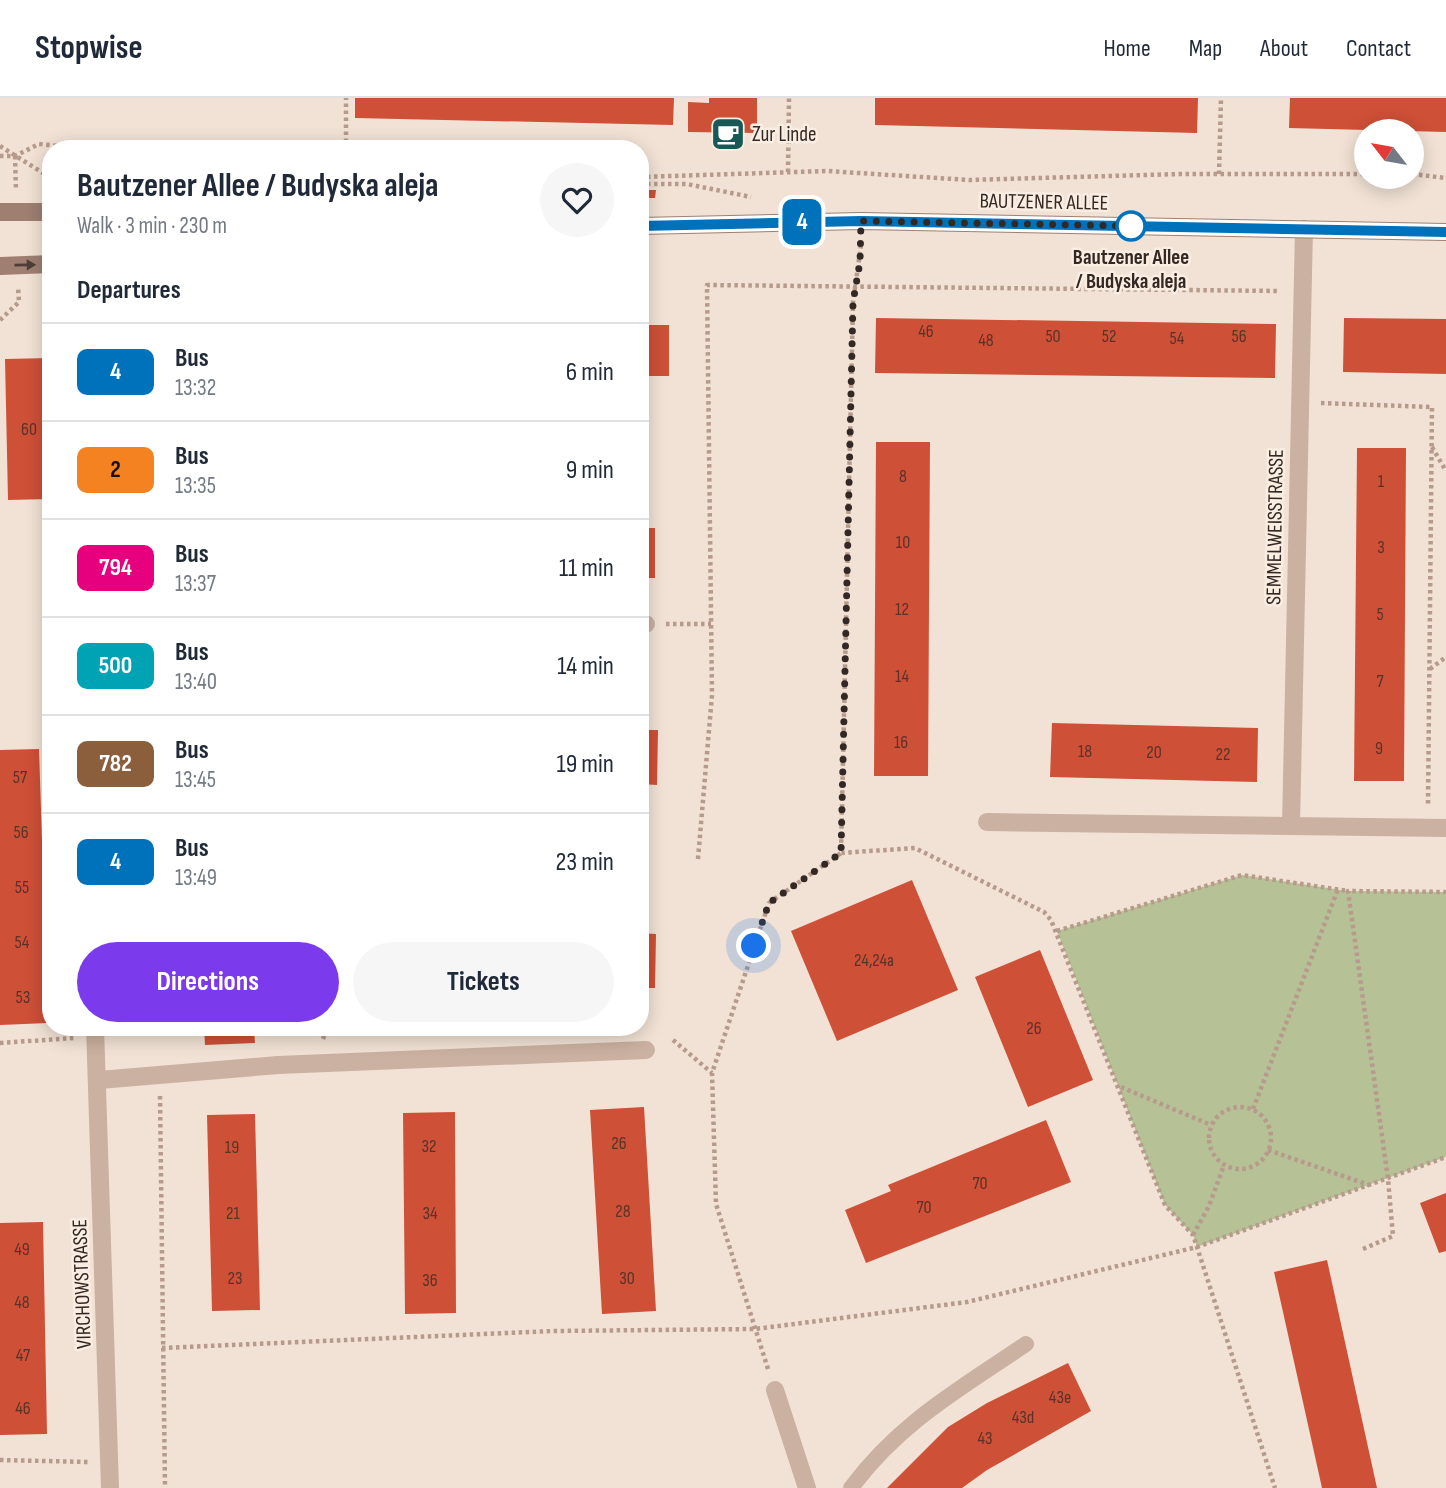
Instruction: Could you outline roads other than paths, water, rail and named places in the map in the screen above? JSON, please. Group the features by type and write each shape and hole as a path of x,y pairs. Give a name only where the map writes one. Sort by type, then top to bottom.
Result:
{"street":[{"path":"0,212 42,212"},
{"name":"BAUTZENER ALLEE","path":"649,226 861,221 1446,232"},
{"name":"SEMMELWEISSTRASSE","path":"1291,825 1304,229"},
{"path":"0,266 42,264"},
{"path":"987,822 1437,828"},
{"name":"VIRCHOWSTRASSE","path":"96,1036 110,1488"},
{"path":"99,1080 278,1065 646,1050"},
{"path":"775,1390 807,1488"}],"lane":[{"path":"851,1488 876,1454 913,1421 1026,1344"}],"place":[{"name":"Zur Linde","path":"728,134"},
{"name":"Bautzener Allee / Budyska aleja","path":"1131,226"}]}
